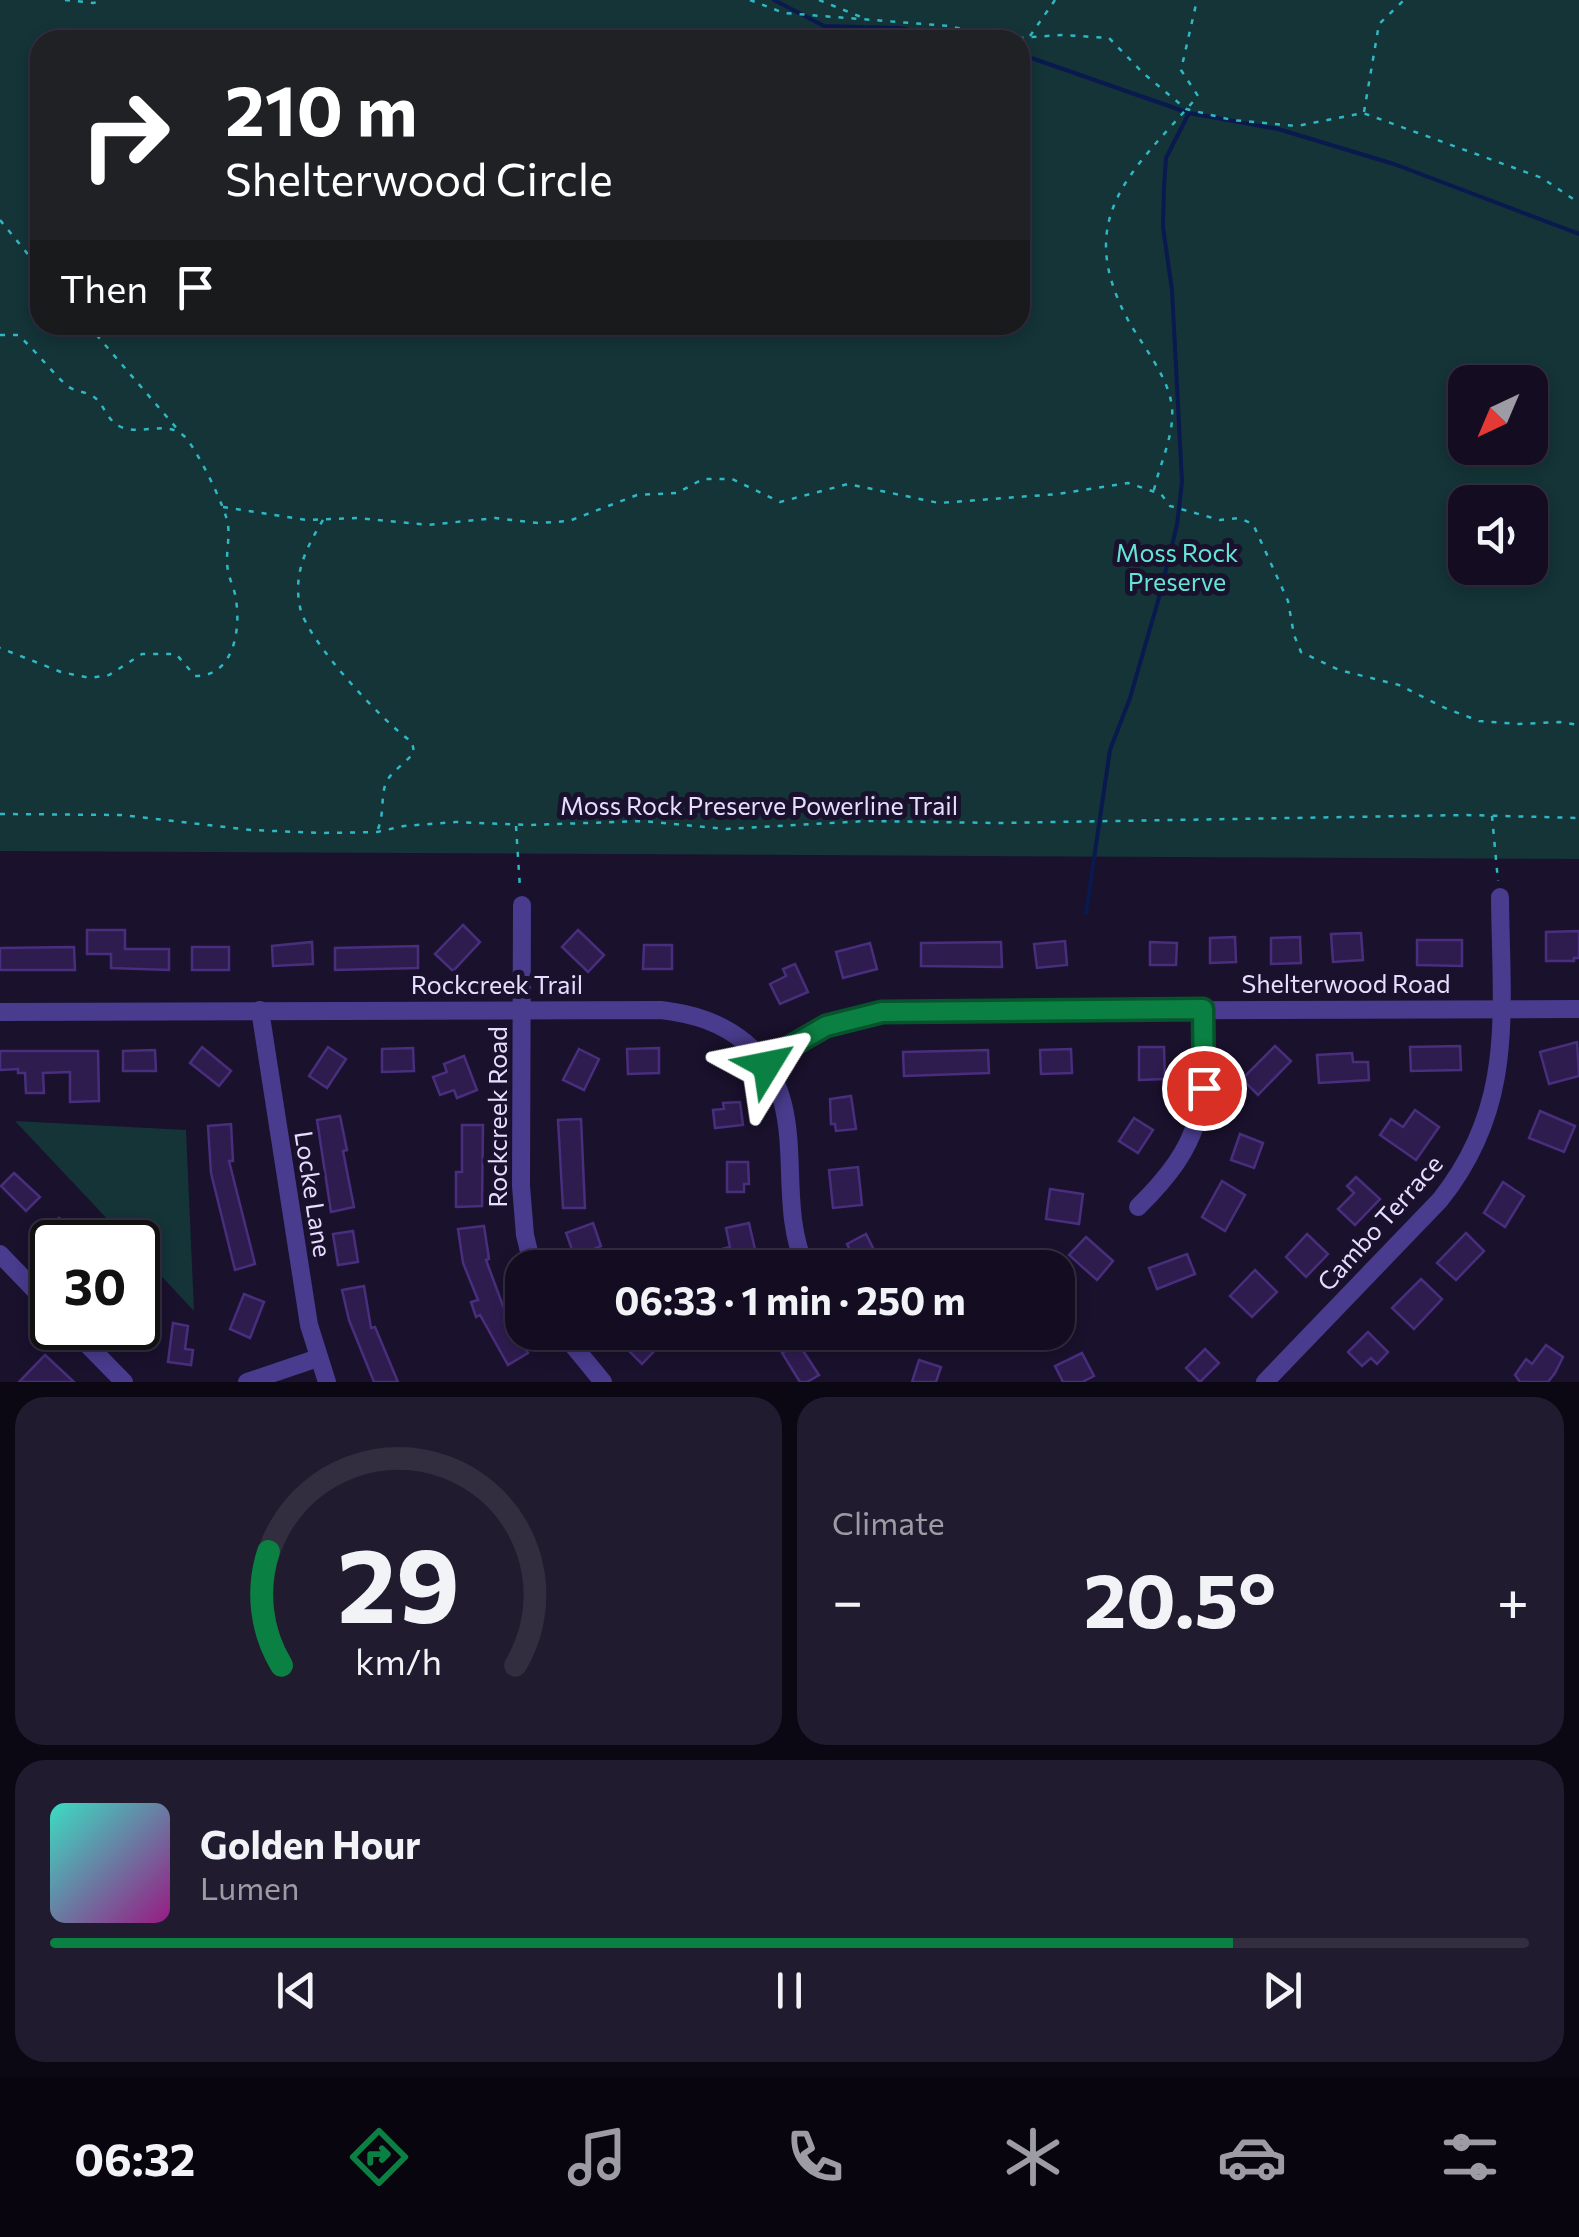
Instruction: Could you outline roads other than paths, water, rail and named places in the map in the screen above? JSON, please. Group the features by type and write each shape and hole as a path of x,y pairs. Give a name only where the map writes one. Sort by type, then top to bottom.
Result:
{"street":[{"name":"Cambo Terrace","path":"1265,1382 1440,1200 1464,1169 1481,1136 1494,1098 1500,1009 1500,898"},
{"name":"Rockcreek Road","path":"522,905 521,1186 528,1250"},
{"path":"1138,1207 1173,1170 1199,1120 1204,1088 1203,1009"},
{"name":"Shelterwood Road","path":"767,1065 781,1052 826,1026 882,1012 1579,1009"},
{"name":"Locke Lane","path":"260,1010 306,1306 328,1382"},
{"name":"Rockcreek Trail","path":"0,1012 522,1010 687,1013 708,1019 730,1031 767,1065 786,1108 790,1210 799,1250"},
{"path":"0,1254 30,1285"},
{"path":"93,1350 124,1382"},
{"path":"577,1350 603,1382"},
{"path":"247,1382 318,1358"}],"waterway":[{"path":"774,0 824,26 910,30"},
{"path":"1030,57 1189,113 1278,129 1394,164 1579,234"},
{"path":"1086,913 1110,750 1130,698 1177,525 1182,482 1172,290 1163,227 1164,187 1166,158 1189,113"}],"park label":[{"name":"Moss Rock Preserve","path":"1177,568"}]}
